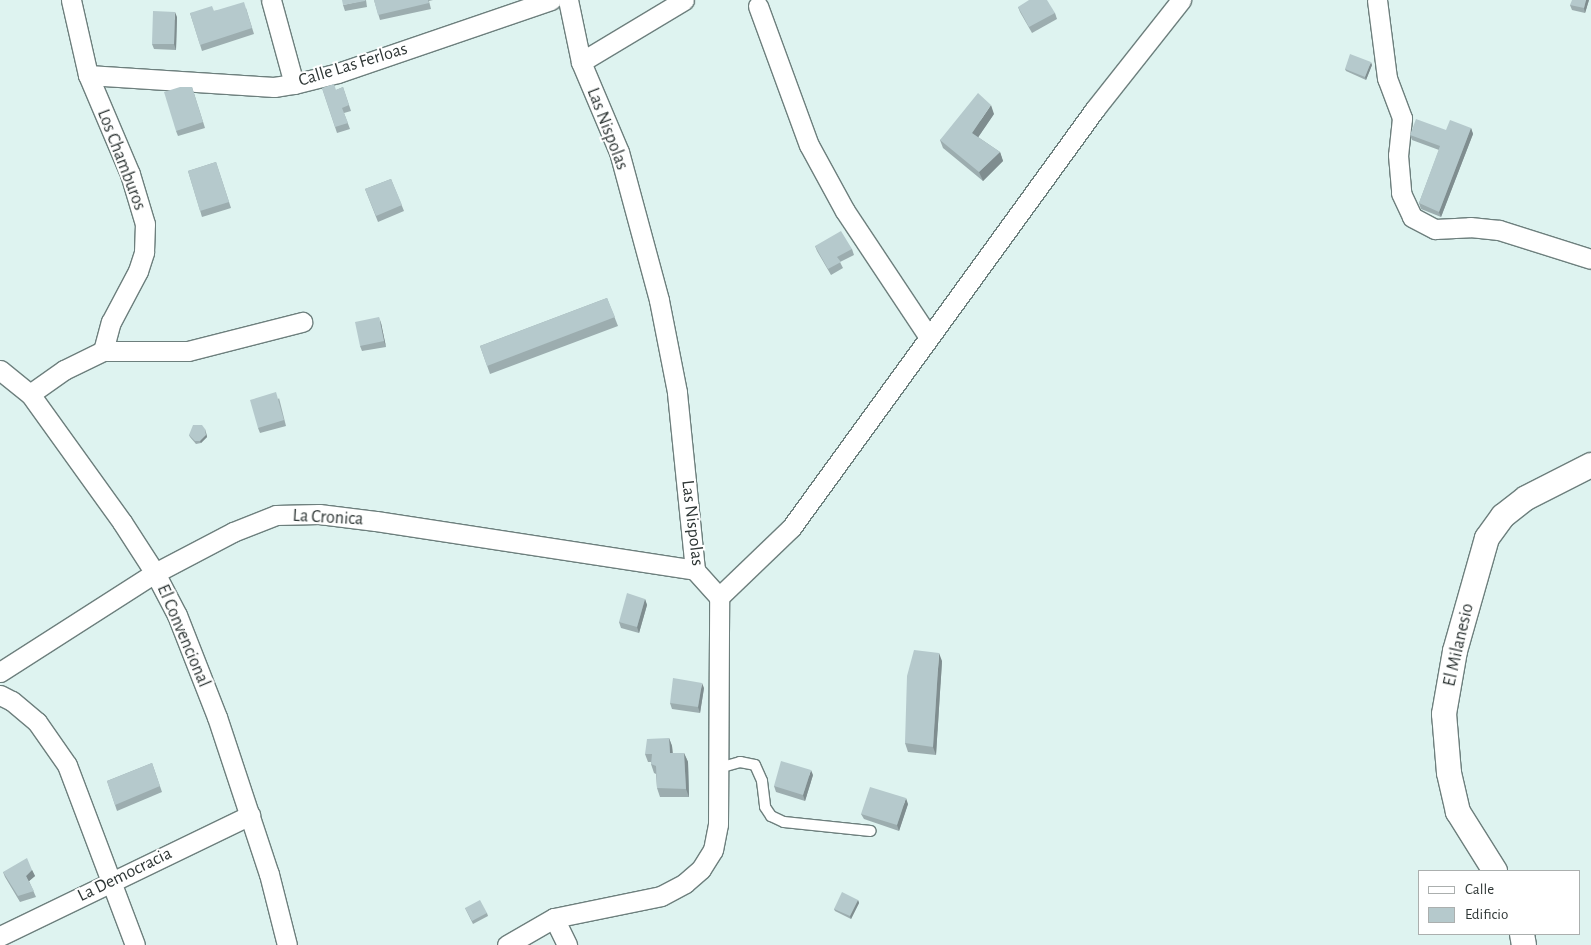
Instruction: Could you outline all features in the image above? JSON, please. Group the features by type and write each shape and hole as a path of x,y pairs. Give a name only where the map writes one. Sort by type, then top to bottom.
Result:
{"street":[{"name":"Los Chamburos","path":"71,0 88,75 130,174 145,224 144,252 138,271 111,322 103,351"},
{"path":"271,0 294,84"},
{"name":"Calle Las Ferloas","path":"88,75 274,87 294,84 338,73 551,0"},
{"name":"Las Nispolas","path":"568,0 581,62 618,152 659,300 677,392 695,570 719,597"},
{"path":"581,62 684,0"},
{"path":"507,945 554,918 660,896 685,883 701,869 713,850 718,824 719,597 791,528 928,336 1095,108 1181,0"},
{"path":"1377,0 1387,78 1402,118 1398,155 1401,193 1412,217 1435,229 1470,227 1499,230 1591,259"},
{"path":"758,6 809,145 846,211 928,336"},
{"path":"30,394 64,370 103,351 188,351 302,322"},
{"name":"El Convencional","path":"0,370 30,394 155,573 177,615 250,815 269,874 287,945"},
{"name":"El Milanesio","path":"1494,870 1458,812 1449,773 1444,714 1455,651 1487,538 1498,523 1526,498 1591,466"},
{"name":"La Cronica","path":"0,672 155,573 233,532 276,516 319,514 695,570"},
{"path":"0,695 12,701 37,722 67,764 84,802 109,883 135,945"},
{"name":"La Democracia","path":"0,936 250,815"},
{"path":"554,918 568,945"}],"lane":[{"path":"719,768 740,762 755,765 762,781 764,807 771,816 784,822 871,831"}],"building":[{"path":"342,0 365,0 365,1 343,5"},
{"path":"374,0 428,0 429,3 378,15"},
{"path":"1029,0 1047,0 1055,13 1029,27 1018,7"},
{"path":"1572,0 1586,0 1584,8 1570,5"},
{"path":"244,2 252,28 200,45 190,13 212,6 214,11"},
{"path":"153,11 175,12 174,44 152,44"},
{"path":"1350,54 1371,62 1365,77 1345,69"},
{"path":"334,84 336,90 343,87 349,105 342,108 348,123 335,127 322,88"},
{"path":"180,87 192,87 203,122 176,131 164,92"},
{"path":"978,93 991,105 972,133 1000,152 979,172 940,140"},
{"path":"1416,119 1446,130 1450,120 1471,128 1439,212 1419,203 1440,146 1410,135"},
{"path":"216,162 229,202 200,211 188,171"},
{"path":"391,179 402,205 376,216 365,189"},
{"path":"841,231 852,249 837,257 841,262 828,269 815,246"},
{"path":"607,298 615,317 487,366 480,346"},
{"path":"379,317 384,341 360,346 355,322"},
{"path":"276,392 284,420 258,428 250,400"},
{"path":"193,425 202,425 205,429 206,435 200,441 195,441 189,435"},
{"path":"627,593 645,599 637,627 619,622"},
{"path":"914,650 939,653 933,747 905,743 907,676"},
{"path":"673,678 702,683 698,707 670,703"},
{"path":"669,738 670,753 684,753 686,789 657,788 656,766 651,764 652,754 645,754 647,739"},
{"path":"781,761 811,770 803,795 774,786"},
{"path":"152,763 160,786 115,805 107,781"},
{"path":"870,787 906,798 897,825 861,814"},
{"path":"27,858 32,870 26,876 34,891 18,896 3,872"},
{"path":"842,892 858,900 850,916 834,909"},
{"path":"480,900 487,913 472,921 465,908"}]}
